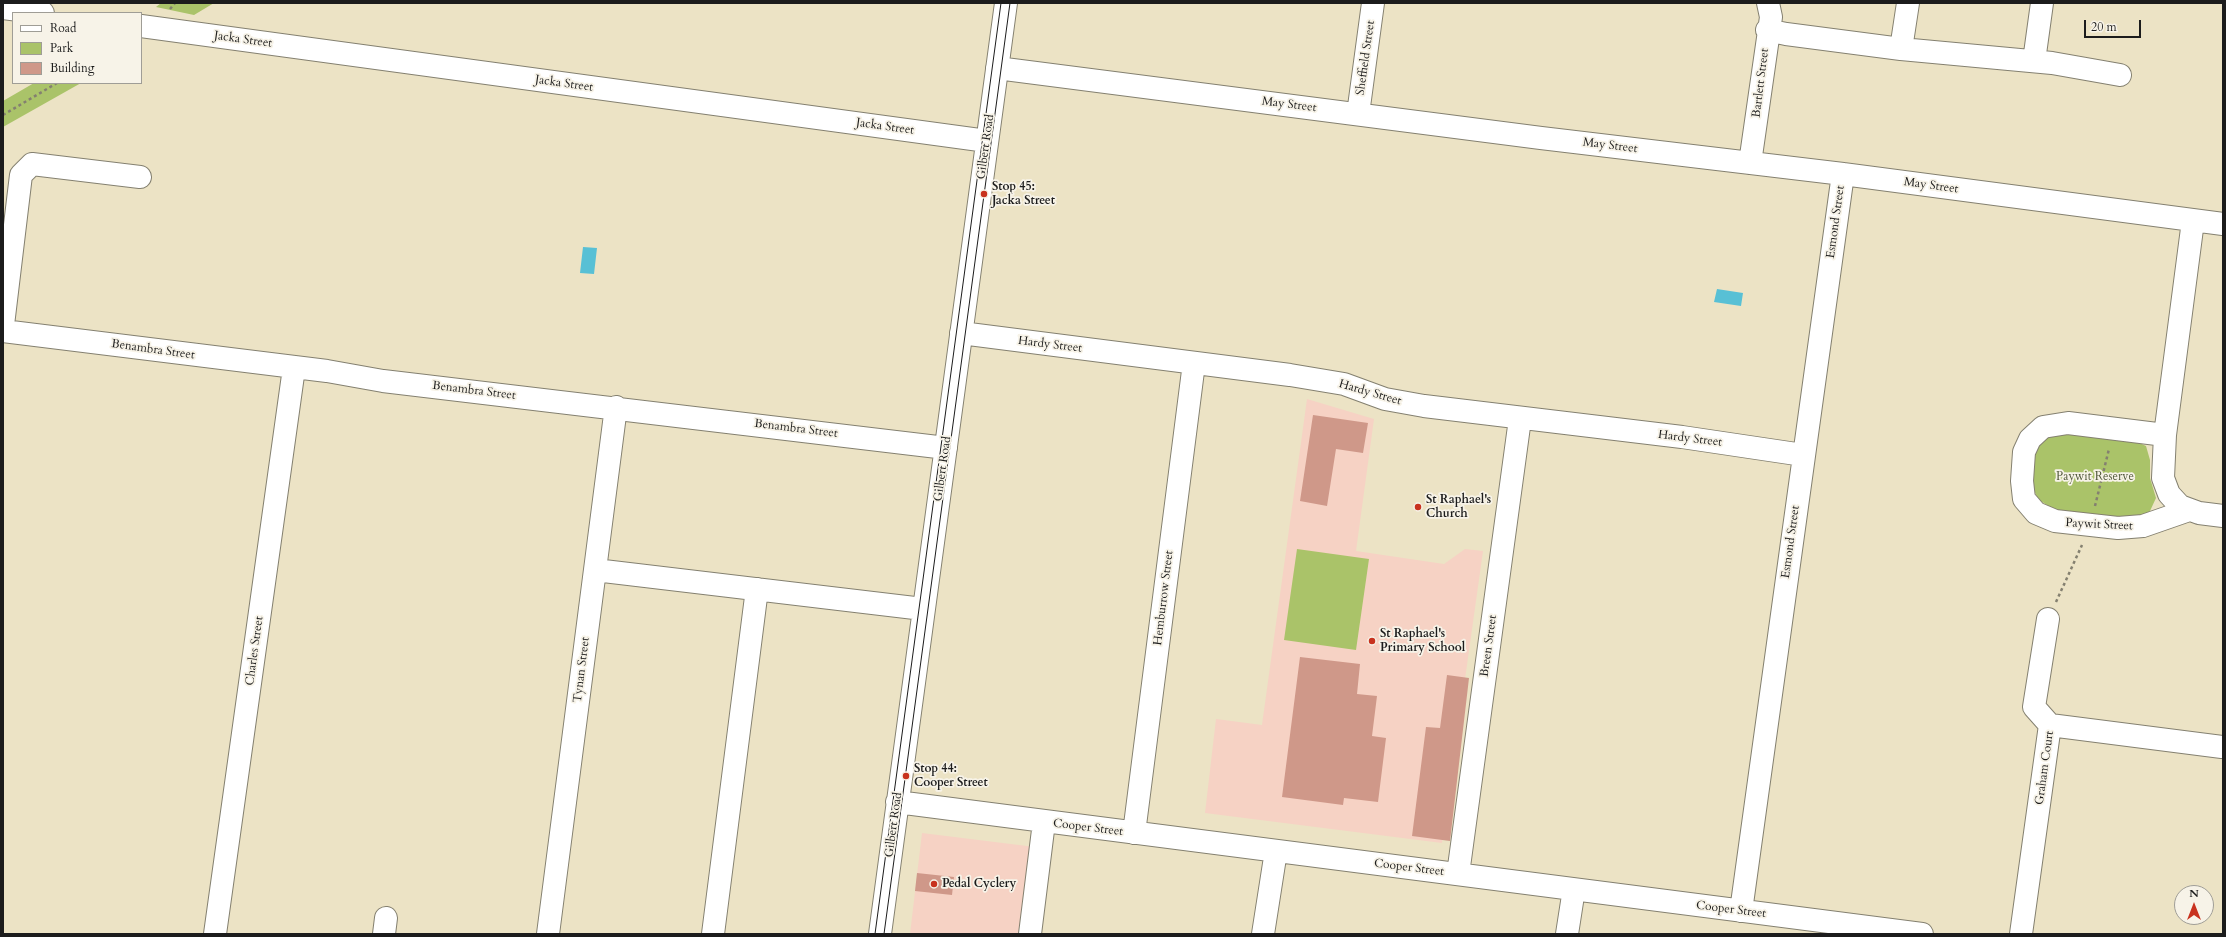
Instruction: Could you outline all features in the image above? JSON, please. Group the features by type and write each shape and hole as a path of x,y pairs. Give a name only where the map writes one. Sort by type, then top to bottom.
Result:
{"street":[{"name":"Gilbert Road","path":"880,934 1006,3"},
{"name":"Sheffield Street","path":"1358,114 1373,3"},
{"name":"Bartlett Street","path":"1750,164 1767,30 1771,17 1768,3"},
{"path":"1901,49 1908,3"},
{"path":"2034,61 2042,3"},
{"path":"3,8 35,12"},
{"name":"Jacka Street","path":"142,26 987,141"},
{"path":"1767,30 1786,34 1901,49 2034,61 2120,75"},
{"name":"May Street","path":"997,68 1750,164 1843,174 2223,224"},
{"path":"3,325 21,175 32,164 140,177"},
{"name":"Esmond Street","path":"1741,911 1803,454 1843,174"},
{"name":"Paywit Street","path":"2193,220 2162,469 2165,487 2174,500 2189,510 2223,516"},
{"name":"Benambra Street","path":"3,331 294,368 383,381 616,407 946,448"},
{"name":"Hardy Street","path":"961,333 1290,375 1344,384 1385,399 1520,419 1682,437 1803,454"},
{"name":"Hemburrow Street","path":"1134,834 1194,363"},
{"name":"Charles Street","path":"215,934 294,368"},
{"name":"Tynan Street","path":"548,934 616,407"},
{"name":"Breen Street","path":"1458,874 1520,419"},
{"name":"Paywit Street","path":"2166,435 2068,424 2051,424 2043,427 2030,439 2024,452 2022,490 2024,499 2036,513 2055,521 2118,528 2143,526 2189,510"},
{"path":"595,570 924,609"},
{"path":"713,934 757,589"},
{"path":"2048,619 2034,707 2050,725"},
{"name":"Graham Court","path":"2021,934 2050,725 2222,747"},
{"name":"Cooper Street","path":"897,802 1134,834 1741,911 1870,931 1922,934"},
{"path":"1030,934 1044,822"},
{"path":"1264,934 1276,851"},
{"path":"1567,934 1574,889"}],"path":[{"path":"169,9 175,3"},
{"path":"3,115 55,84"},
{"path":"2048,619 2091,526 2113,428"}],"shaded area":[{"name":"St Raphael's Primary School","path":"1307,399 1374,419 1356,551 1444,564 1465,549 1483,551 1442,843 1205,813 1216,719 1262,725"},
{"path":"922,833 1035,847 1034,934 910,934"}],"green space":[{"path":"161,3 214,3 194,15 156,7"},
{"path":"32,84 79,84 3,127 3,101"},
{"name":"Paywit Reserve","path":"2055,432 2135,441 2146,446 2150,460 2150,478 2156,498 2150,511 2135,521 2060,514 2038,499 2033,488 2032,453 2042,439"},
{"path":"1297,549 1369,559 1356,650 1284,640"}],"water":[{"path":"583,247 597,248 594,274 580,273"},
{"path":"1717,289 1743,293 1741,306 1714,302"}],"building":[{"path":"1313,415 1368,423 1363,453 1336,449 1327,506 1300,501"},
{"path":"1300,657 1360,664 1357,694 1377,696 1372,736 1386,738 1378,802 1344,798 1343,805 1282,797"},
{"path":"1447,675 1469,678 1450,841 1412,836 1426,727 1440,728"},
{"name":"Pedal Cyclery","path":"917,873 954,877 952,895 915,891"}],"tram line":[{"path":"875,934 1001,3"},
{"path":"884,934 1010,3"}],"place":[{"name":"Stop 45: Jacka Street","path":"984,194"},
{"name":"St Raphael's Church","path":"1418,507"},
{"name":"St Raphael's Primary School","path":"1372,641"},
{"name":"Stop 44: Cooper Street","path":"906,776"},
{"name":"Pedal Cyclery","path":"934,884"}]}
